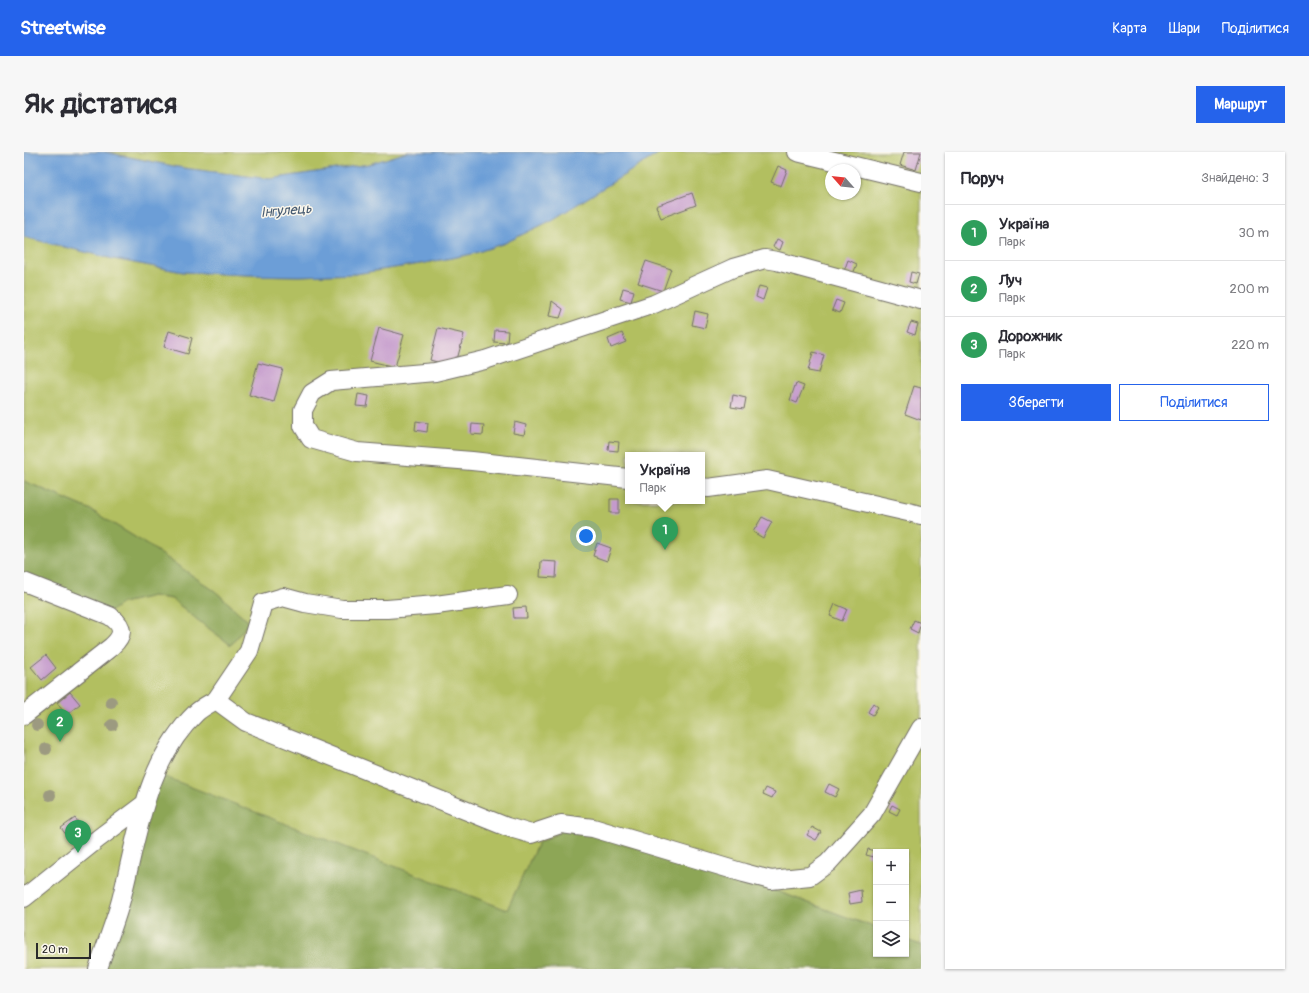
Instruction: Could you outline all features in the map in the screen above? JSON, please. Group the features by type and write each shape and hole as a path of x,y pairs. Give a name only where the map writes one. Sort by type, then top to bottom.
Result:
{"street":[{"path":"797,152 921,182"},
{"path":"625,478 472,461 357,452 311,439 303,426 303,410 312,392 331,381 435,372 485,360 654,304 733,268 765,259 921,300"},
{"path":"705,488 767,480 921,515"},
{"path":"24,582 110,616 120,626 122,631 117,642 24,715"},
{"path":"98,969 120,902 143,805 155,773 170,744 196,713 216,700 249,651 263,603 283,597 305,603 342,609 387,609 436,605 508,594"},
{"path":"216,700 246,722 507,827 531,834 561,824 593,828 744,874 771,880 810,876 828,863 872,814 921,728"},
{"path":"24,898 143,805"}],"green space":[{"path":"105,152 408,152 369,164 270,179 183,168"},
{"path":"661,152 921,152 921,945 909,941 909,849 873,849 873,927 774,890 538,843 507,910 155,774 98,969 24,969 24,576 122,603 153,596 172,599 231,645 249,622 216,592 151,547 89,509 24,481 24,237 113,259 183,272 246,275 299,276 355,274 472,254 505,243 552,220"},
{"path":"24,481 89,509 151,547 216,592 249,622 231,645 172,599 153,596 122,603 111,611 24,576"},
{"path":"155,773 507,910 538,843 564,830 590,833 774,890 873,927 873,957 909,957 909,941 921,945 921,969 98,969"}],"water":[{"name":"Інгулець","path":"24,152 105,152 183,168 270,179 369,164 408,152 661,152 552,220 505,243 472,254 420,264 355,274 299,276 183,272 113,259 24,237"}],"building":[{"path":"904,152 921,152 916,170 900,165"},
{"path":"778,166 787,170 781,186 771,182"},
{"path":"692,193 696,205 661,218 656,206"},
{"path":"777,239 783,242 780,250 773,247"},
{"path":"848,260 857,264 853,274 844,271"},
{"path":"646,261 671,269 663,291 638,283"},
{"path":"911,272 919,274 916,284 909,282"},
{"path":"759,286 767,288 763,300 756,297"},
{"path":"623,288 634,291 631,302 620,299"},
{"path":"836,300 844,303 840,313 832,310"},
{"path":"552,301 563,309 560,318 549,316"},
{"path":"695,311 708,314 705,328 692,325"},
{"path":"911,322 918,324 915,335 907,332"},
{"path":"379,328 404,335 395,367 370,361"},
{"path":"438,328 464,334 455,367 430,360"},
{"path":"495,330 508,331 507,343 494,342"},
{"path":"169,331 192,338 188,354 164,347"},
{"path":"622,333 626,342 611,348 608,339"},
{"path":"813,352 824,355 819,373 808,371"},
{"path":"258,363 283,369 274,402 249,395"},
{"path":"796,383 804,386 797,403 790,400"},
{"path":"914,386 921,388 921,420 905,414"},
{"path":"358,394 369,396 367,407 356,406"},
{"path":"733,395 746,398 744,409 731,407"},
{"path":"416,421 428,423 427,432 415,430"},
{"path":"515,422 526,425 524,435 513,433"},
{"path":"472,424 484,425 483,435 471,434"},
{"path":"609,441 619,442 618,451 608,450"},
{"path":"610,499 619,499 619,513 610,513"},
{"path":"762,517 772,522 763,538 753,532"},
{"path":"597,543 611,548 607,561 593,556"},
{"path":"541,561 557,562 556,578 540,577"},
{"path":"835,604 847,609 842,621 830,616"},
{"path":"526,607 527,618 514,618 513,608"},
{"path":"914,620 921,623 918,633 910,629"},
{"path":"46,655 56,668 42,680 31,667"},
{"path":"70,692 80,704 66,715 57,703"},
{"path":"873,703 878,707 873,715 868,712"},
{"path":"829,784 839,789 835,797 825,792"},
{"path":"766,788 775,792 772,798 763,794"},
{"path":"892,805 900,809 897,815 889,811"},
{"path":"75,818 84,830 71,841 61,828"},
{"path":"812,827 821,832 816,840 807,835"},
{"path":"868,849 873,850 873,857 866,855"},
{"path":"861,890 862,902 850,904 848,893"}],"place":[{"name":"Україна","path":"665,550"},
{"name":"Луч","path":"60,742"},
{"name":"Дорожник","path":"78,853"}]}
